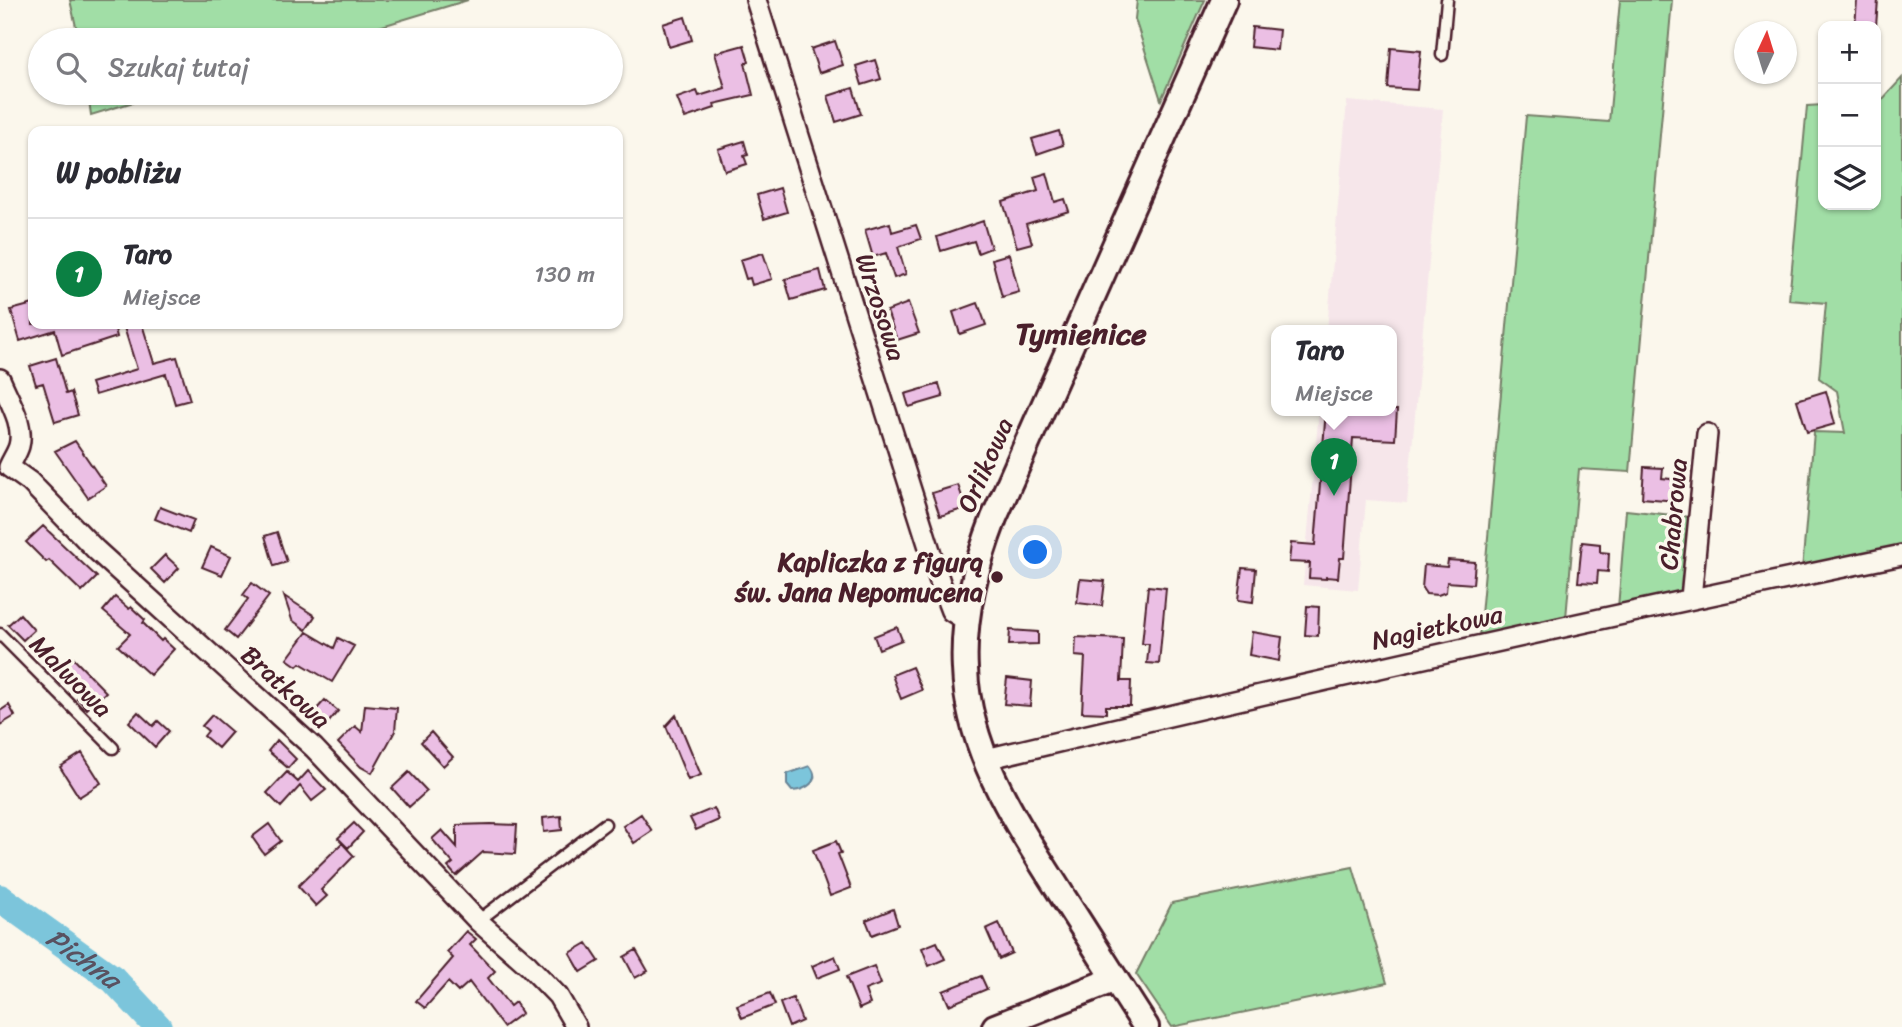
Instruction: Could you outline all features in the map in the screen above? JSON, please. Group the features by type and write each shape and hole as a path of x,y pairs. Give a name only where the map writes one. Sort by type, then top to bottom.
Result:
{"street":[{"name":"Wrzosowa","path":"756,0 940,582 951,611 967,621"},
{"name":"Orlikowa","path":"1146,1027 1023,834 998,789 974,723 965,670 967,621 980,555 994,519 1224,0"},
{"name":"Bratkowa","path":"0,379 20,431 19,444 5,466 30,481 96,550 314,748 478,921 558,996 576,1027"},
{"name":"Chabrowa","path":"1692,598 1707,434"},
{"name":"Nagietkowa","path":"986,759 1300,685 1692,598 1902,555"},
{"path":"995,1027 1115,979"}],"lane":[{"path":"1442,55 1447,0"},
{"name":"Malwowa","path":"0,634 113,748"},
{"path":"478,921 605,824"}],"shaded area":[{"path":"1347,101 1443,109 1407,503 1366,500 1358,590 1303,585 1318,416 1397,416 1397,325 1327,325"}],"green space":[{"path":"70,0 468,0 376,28 76,28"},
{"path":"1137,0 1205,0 1161,100 1135,19"},
{"path":"1620,0 1672,0 1630,472 1579,469 1566,618 1479,637 1526,116 1609,122"},
{"path":"1902,78 1902,549 1802,570 1814,432 1845,433 1837,391 1819,378 1826,303 1789,300 1807,106 1818,105 1818,210 1881,210 1881,101"},
{"path":"90,105 124,105 91,115"},
{"path":"1626,510 1690,517 1683,595 1618,608"},
{"path":"1353,867 1387,983 1172,1027 1136,974 1172,903"}],"water":[{"path":"810,766 814,776 811,784 792,791 787,785 787,774"}],"building":[{"path":"1857,0 1878,0 1876,21 1855,21"},
{"path":"685,17 692,40 669,47 663,24"},
{"path":"1252,27 1279,30 1277,50 1250,47"},
{"path":"835,41 843,65 819,73 811,49"},
{"path":"744,45 749,62 745,63 753,95 714,104 715,108 685,118 677,98 697,91 699,96 725,88 715,53"},
{"path":"1391,48 1421,51 1417,90 1388,88"},
{"path":"875,60 881,79 862,85 856,66"},
{"path":"853,88 861,114 836,122 828,96"},
{"path":"1059,131 1063,145 1037,154 1032,139"},
{"path":"744,141 748,155 744,156 747,164 725,171 718,149"},
{"path":"1047,173 1055,202 1065,199 1069,211 1026,224 1032,243 1017,247 1003,202 1038,191 1034,177"},
{"path":"780,188 787,212 764,219 757,195"},
{"path":"983,221 991,248 978,253 974,241 941,251 937,237"},
{"path":"890,223 892,232 916,225 921,239 898,247 906,274 894,278 886,253 873,257 865,230"},
{"path":"763,253 772,279 752,285 750,278 746,279 740,260"},
{"path":"1009,254 1019,292 1002,297 992,259"},
{"path":"820,270 825,290 791,300 785,279"},
{"path":"908,303 919,333 897,340 887,311"},
{"path":"978,303 986,325 960,334 953,312"},
{"path":"28,305 28,329 115,329 117,337 62,355 55,330 20,341 11,310"},
{"path":"125,329 144,329 154,363 177,357 190,400 175,404 166,374 95,395 91,383 137,369"},
{"path":"56,358 66,394 71,392 78,415 55,422 43,383 36,385 30,366"},
{"path":"939,384 943,397 909,407 905,394"},
{"path":"1826,391 1835,424 1807,432 1797,400"},
{"path":"1326,416 1397,416 1395,440 1353,438 1344,558 1340,558 1338,578 1309,578 1310,563 1289,562 1291,543 1315,545"},
{"path":"75,441 106,486 88,498 55,451"},
{"path":"1644,467 1663,468 1662,478 1679,480 1677,501 1642,498"},
{"path":"958,485 966,508 940,516 932,493"},
{"path":"160,507 194,520 189,533 155,519"},
{"path":"43,526 97,577 82,592 26,542"},
{"path":"277,532 287,562 274,566 265,536"},
{"path":"1582,542 1600,544 1600,552 1609,553 1608,572 1598,571 1597,583 1578,582"},
{"path":"211,547 231,556 222,575 202,567"},
{"path":"165,555 179,568 165,583 151,569"},
{"path":"1448,560 1475,562 1473,584 1447,582 1446,592 1438,595 1426,594 1422,588 1424,565 1447,567"},
{"path":"1242,568 1256,569 1253,602 1238,600"},
{"path":"1080,579 1105,581 1102,606 1077,603"},
{"path":"252,583 269,596 236,639 225,630 248,599 243,595"},
{"path":"1148,586 1166,588 1159,664 1147,663 1149,644 1142,644"},
{"path":"284,596 315,616 306,630 292,620"},
{"path":"115,597 129,609 131,607 161,641 163,639 174,649 150,675 118,646 130,634 103,611"},
{"path":"1307,606 1319,607 1318,636 1305,635"},
{"path":"20,614 34,630 23,640 8,625"},
{"path":"897,627 902,640 879,649 874,636"},
{"path":"1010,630 1038,632 1038,644 1009,645"},
{"path":"307,632 334,648 338,638 354,646 332,682 300,663 297,666 287,659"},
{"path":"1252,632 1282,637 1279,661 1249,655"},
{"path":"1076,637 1123,639 1121,681 1131,681 1130,706 1106,706 1106,713 1082,712 1085,657 1075,656"},
{"path":"71,656 106,692 87,709 77,698 85,691 61,666"},
{"path":"912,667 922,690 901,699 892,675"},
{"path":"1007,678 1032,681 1030,706 1004,704"},
{"path":"325,700 338,711 328,723 315,711"},
{"path":"9,705 15,716 0,725 0,711"},
{"path":"365,705 397,708 395,731 372,773 361,767 338,743 355,726 362,732"},
{"path":"138,712 153,726 158,721 169,731 155,747 129,722"},
{"path":"212,715 232,732 218,748 204,736 208,731 202,726"},
{"path":"676,715 701,775 688,780 666,726"},
{"path":"431,732 453,757 443,766 421,742"},
{"path":"277,740 296,759 288,768 268,751"},
{"path":"82,753 101,783 79,797 60,767"},
{"path":"308,771 326,790 312,801 300,786 281,807 267,793 287,772 298,782"},
{"path":"409,772 427,791 409,807 392,788"},
{"path":"714,808 719,820 696,830 690,818"},
{"path":"641,814 652,831 634,843 623,826"},
{"path":"561,816 562,830 544,832 543,818"},
{"path":"354,823 363,832 348,848 338,838"},
{"path":"269,824 281,841 264,854 252,837"},
{"path":"457,825 517,825 515,854 483,852 456,876 448,867 453,863 432,839 442,830 457,847"},
{"path":"836,841 851,888 830,896 813,850"},
{"path":"342,843 354,856 321,890 327,896 316,906 298,886"},
{"path":"893,909 898,925 872,935 866,920"},
{"path":"999,923 1012,953 999,959 986,929"},
{"path":"466,931 476,939 470,945 495,971 488,978 510,1006 515,1002 522,1013 503,1027 469,982 458,992 448,982 425,1008 416,1001 453,958 447,952"},
{"path":"937,942 945,959 929,966 922,948"},
{"path":"587,943 599,961 581,972 570,953"},
{"path":"636,950 648,971 635,978 624,957"},
{"path":"835,956 840,969 817,978 812,966"},
{"path":"874,966 881,984 865,990 870,1004 859,1009 846,977"},
{"path":"981,976 987,989 949,1005 943,991"},
{"path":"770,993 775,1005 742,1018 737,1005"},
{"path":"793,998 802,1021 789,1027 780,1003"}],"waterway":[{"name":"Pichna","path":"0,898 113,979 158,1027"}],"place":[{"name":"Taro","path":"1334,496"},
{"name":"Kapliczka z figurą św. Jana Nepomucena","path":"997,577"}],"district":[{"name":"Tymienice","path":"1081,334"}]}
